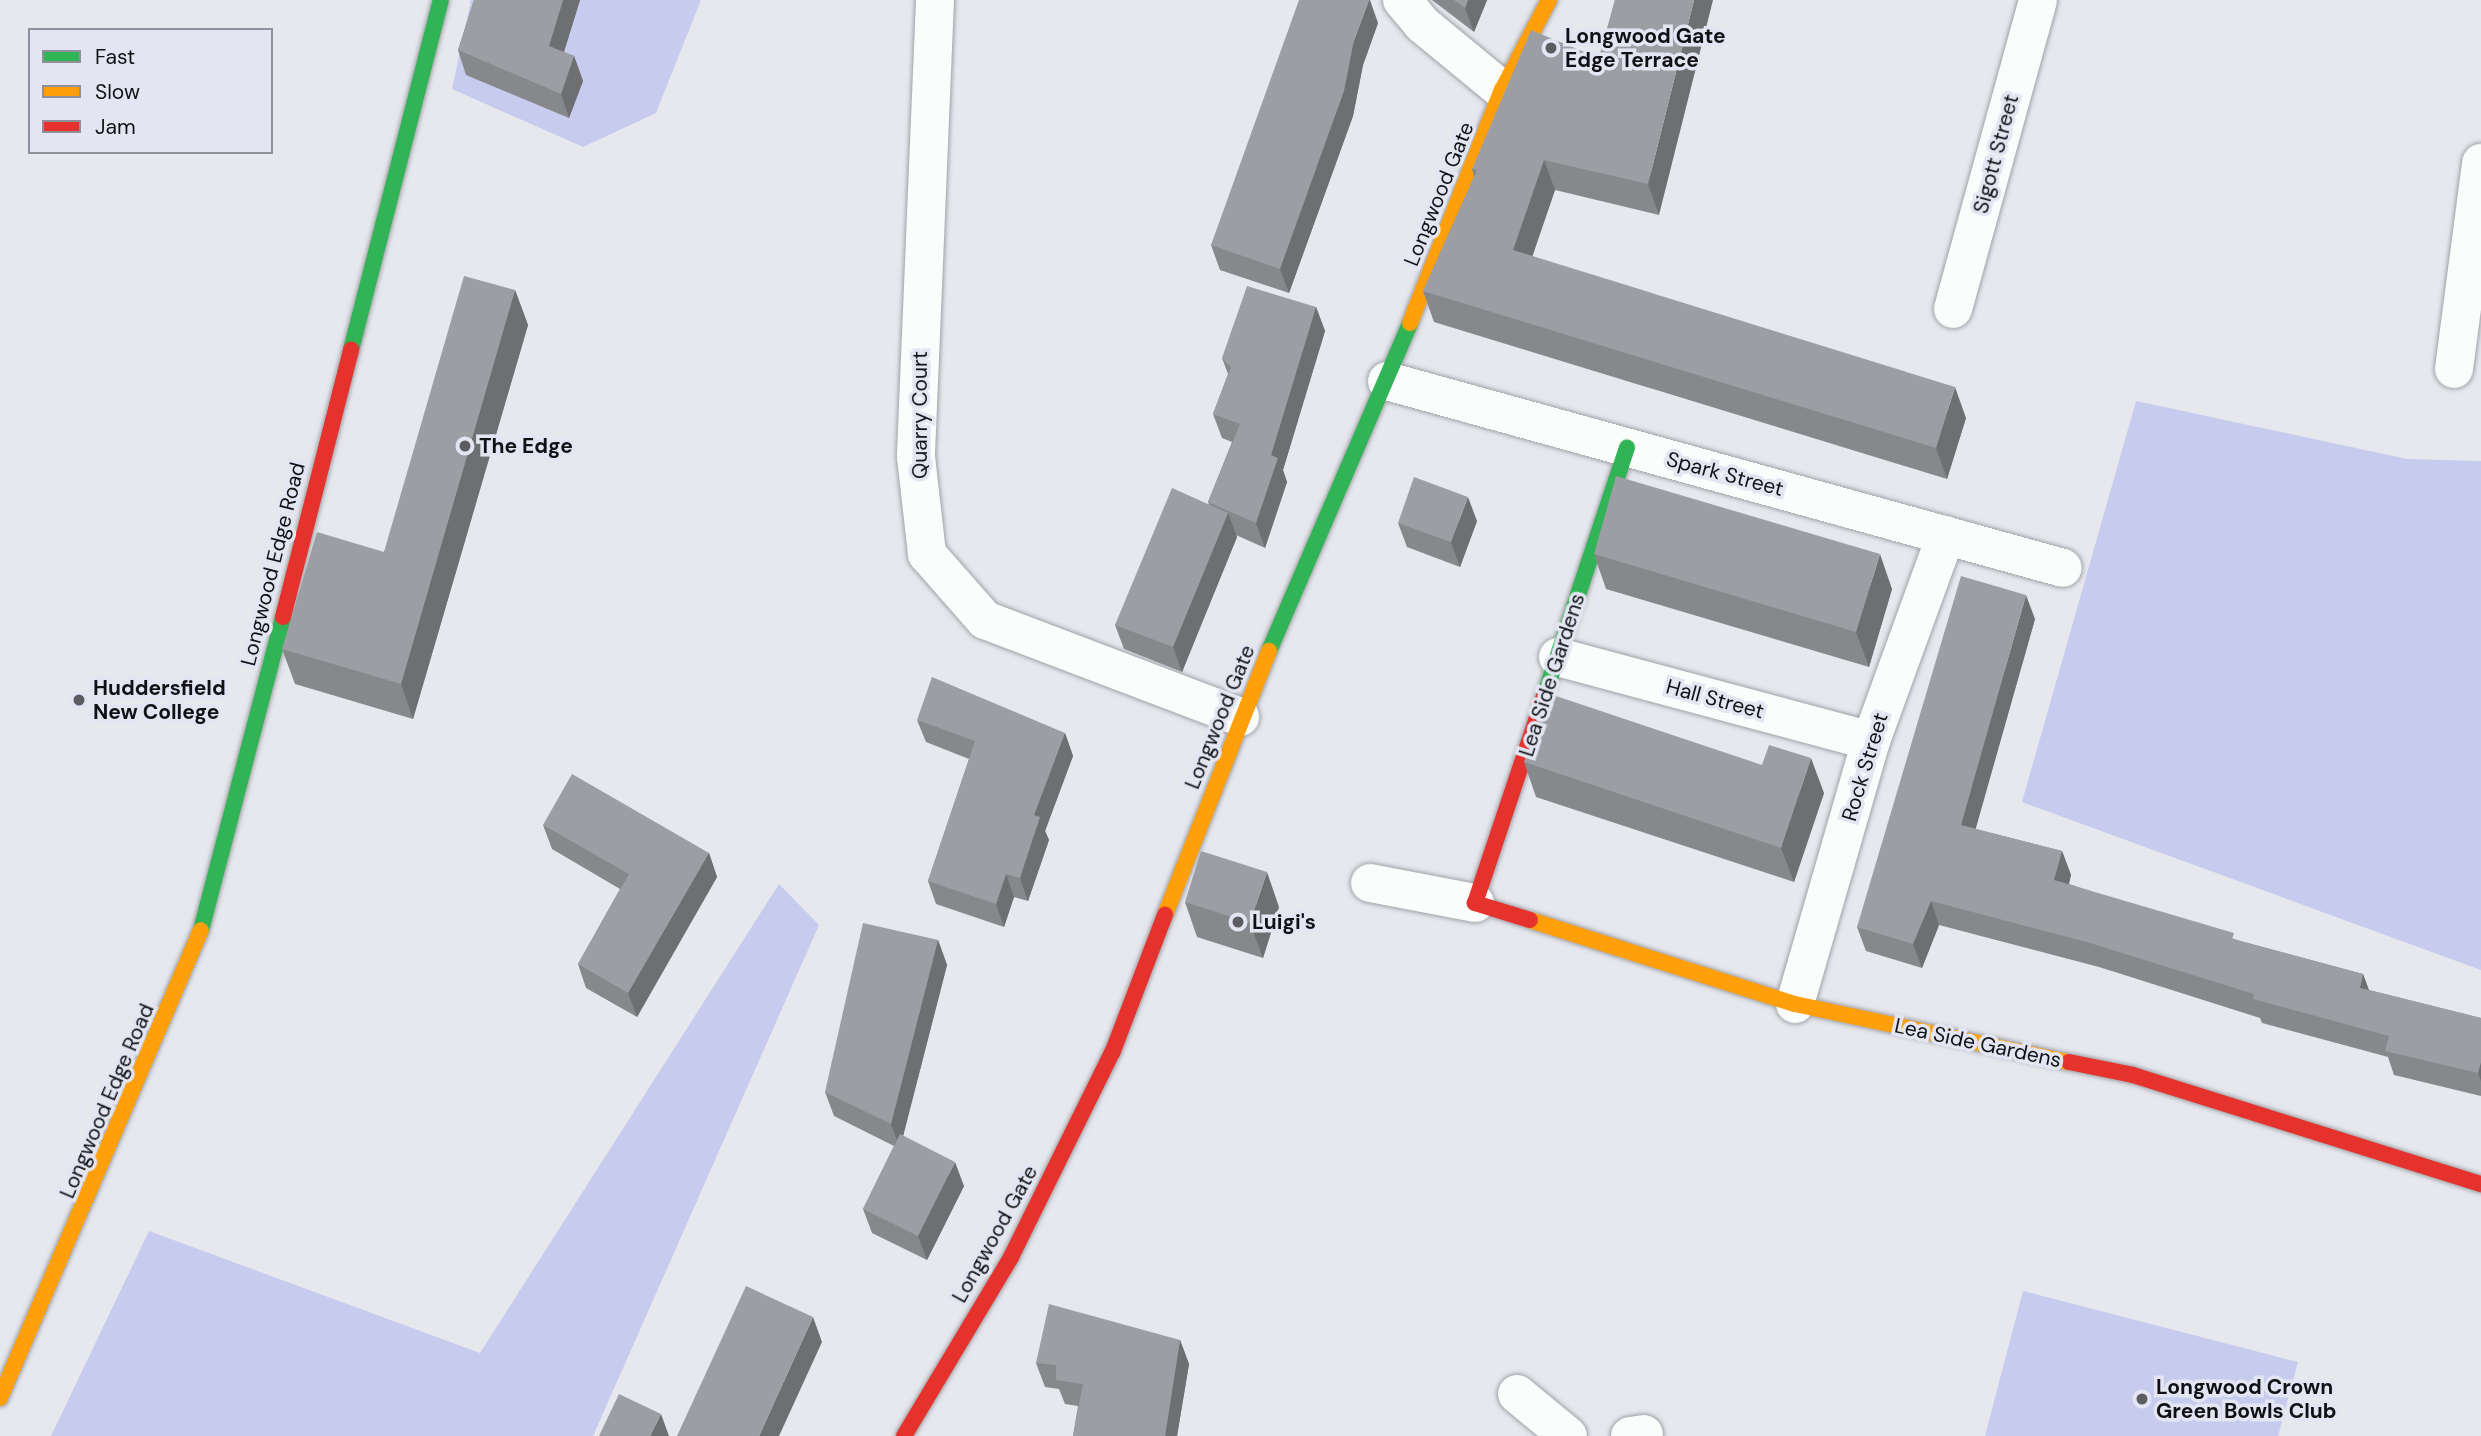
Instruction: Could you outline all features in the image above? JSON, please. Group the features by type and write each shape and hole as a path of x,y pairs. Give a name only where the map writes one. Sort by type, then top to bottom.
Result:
{"street":[{"name":"Longwood Edge Road","path":"0,1398 206,919 441,0"},
{"name":"Quarry Court","path":"935,0 916,457 927,554 985,620 1240,717"},
{"path":"1402,0 1422,24 1502,90"},
{"name":"Longwood Gate","path":"904,1436 1011,1256 1113,1051 1240,717 1387,381 1502,90 1549,0"},
{"name":"Sigott Street","path":"1953,309 2038,0"},
{"path":"2454,369 2470,326 2481,163"},
{"name":"Spark Street","path":"1387,381 2063,569"},
{"name":"Lea Side Gardens","path":"1475,903 1626,447"},
{"name":"Rock Street","path":"1795,1004 1871,741 1946,535"},
{"name":"Hall Street","path":"1558,657 1871,741"},
{"name":"Lea Side Gardens","path":"1370,883 1475,903 1795,1004 2133,1075 2481,1184"},
{"path":"1517,1394 1568,1436"}],"shaded area":[{"path":"471,0 701,0 656,113 583,147 452,89"},
{"path":"2136,401 2407,459 2481,461 2481,970 2022,802"},
{"path":"779,884 819,925 593,1436 51,1436 149,1231 480,1353"},
{"name":"Longwood Crown Green Bowls Club","path":"2023,1291 2298,1362 2278,1436 1985,1436"}],"building":[{"path":"474,0 563,0 549,46 574,56 561,94 458,50"},
{"path":"1299,0 1369,0 1354,40 1344,91 1280,269 1211,245"},
{"path":"1454,0 1468,0 1465,8"},
{"path":"1615,0 1694,0 1648,184 1544,160 1513,250 1955,387 1936,448 1423,291 1477,170 1472,169 1531,30 1599,58"},
{"name":"The Edge","path":"464,276 515,290 401,684 282,649 317,532 384,552"},
{"path":"1247,286 1316,307 1271,455 1278,458 1256,523 1208,502 1240,424 1213,414 1231,367 1222,358"},
{"path":"1616,476 1880,554 1856,632 1594,554"},
{"path":"1414,477 1468,497 1451,542 1398,523"},
{"path":"1172,488 1228,513 1173,647 1115,625"},
{"path":"1961,576 2026,595 1961,825 2062,851 2054,880 2234,933 2232,939 2363,974 2360,988 2481,1018 2481,1062 2478,1073 2385,1051 2389,1036 2253,999 2254,994 2090,943 1931,901 1913,944 1857,927"},
{"path":"932,677 1065,733 1034,815 1040,817 1020,878 1006,874 996,904 928,881 975,741 917,720"},
{"path":"1547,693 1762,765 1769,745 1811,758 1781,848 1524,762"},
{"path":"572,774 709,853 628,993 578,964 629,874 543,825"},
{"path":"1201,851 1267,872 1250,923 1185,902"},
{"path":"863,923 938,940 891,1124 825,1092"},
{"path":"900,1134 955,1162 918,1236 863,1209"},
{"path":"746,1286 813,1317 759,1436 677,1436"},
{"path":"1049,1304 1180,1340 1165,1436 1073,1436 1083,1384 1056,1380 1056,1365 1036,1363"},
{"path":"619,1394 661,1414 650,1436 599,1436"}],"traffic: fast":[{"path":"351,350 441,0"},
{"path":"1269,651 1410,323"},
{"path":"1544,697 1627,447"},
{"path":"201,930 283,617"}],"traffic: slow":[{"path":"1410,323 1502,90 1549,0"},
{"path":"1165,915 1269,651"},
{"path":"1530,920 1795,1004 2069,1062"},
{"path":"0,1398 201,930"}],"traffic: jam":[{"path":"283,617 351,350"},
{"path":"1530,920 1475,903 1544,697"},
{"path":"904,1436 1011,1257 1113,1051 1165,915"},
{"path":"2069,1062 2133,1075 2481,1184"}],"place":[{"name":"Longwood Gate Edge Terrace","path":"1551,48"},
{"name":"The Edge","path":"465,446"},
{"name":"Huddersfield New College","path":"79,700"},
{"name":"Luigi's","path":"1238,922"},
{"name":"Longwood Crown Green Bowls Club","path":"2142,1399"}]}
